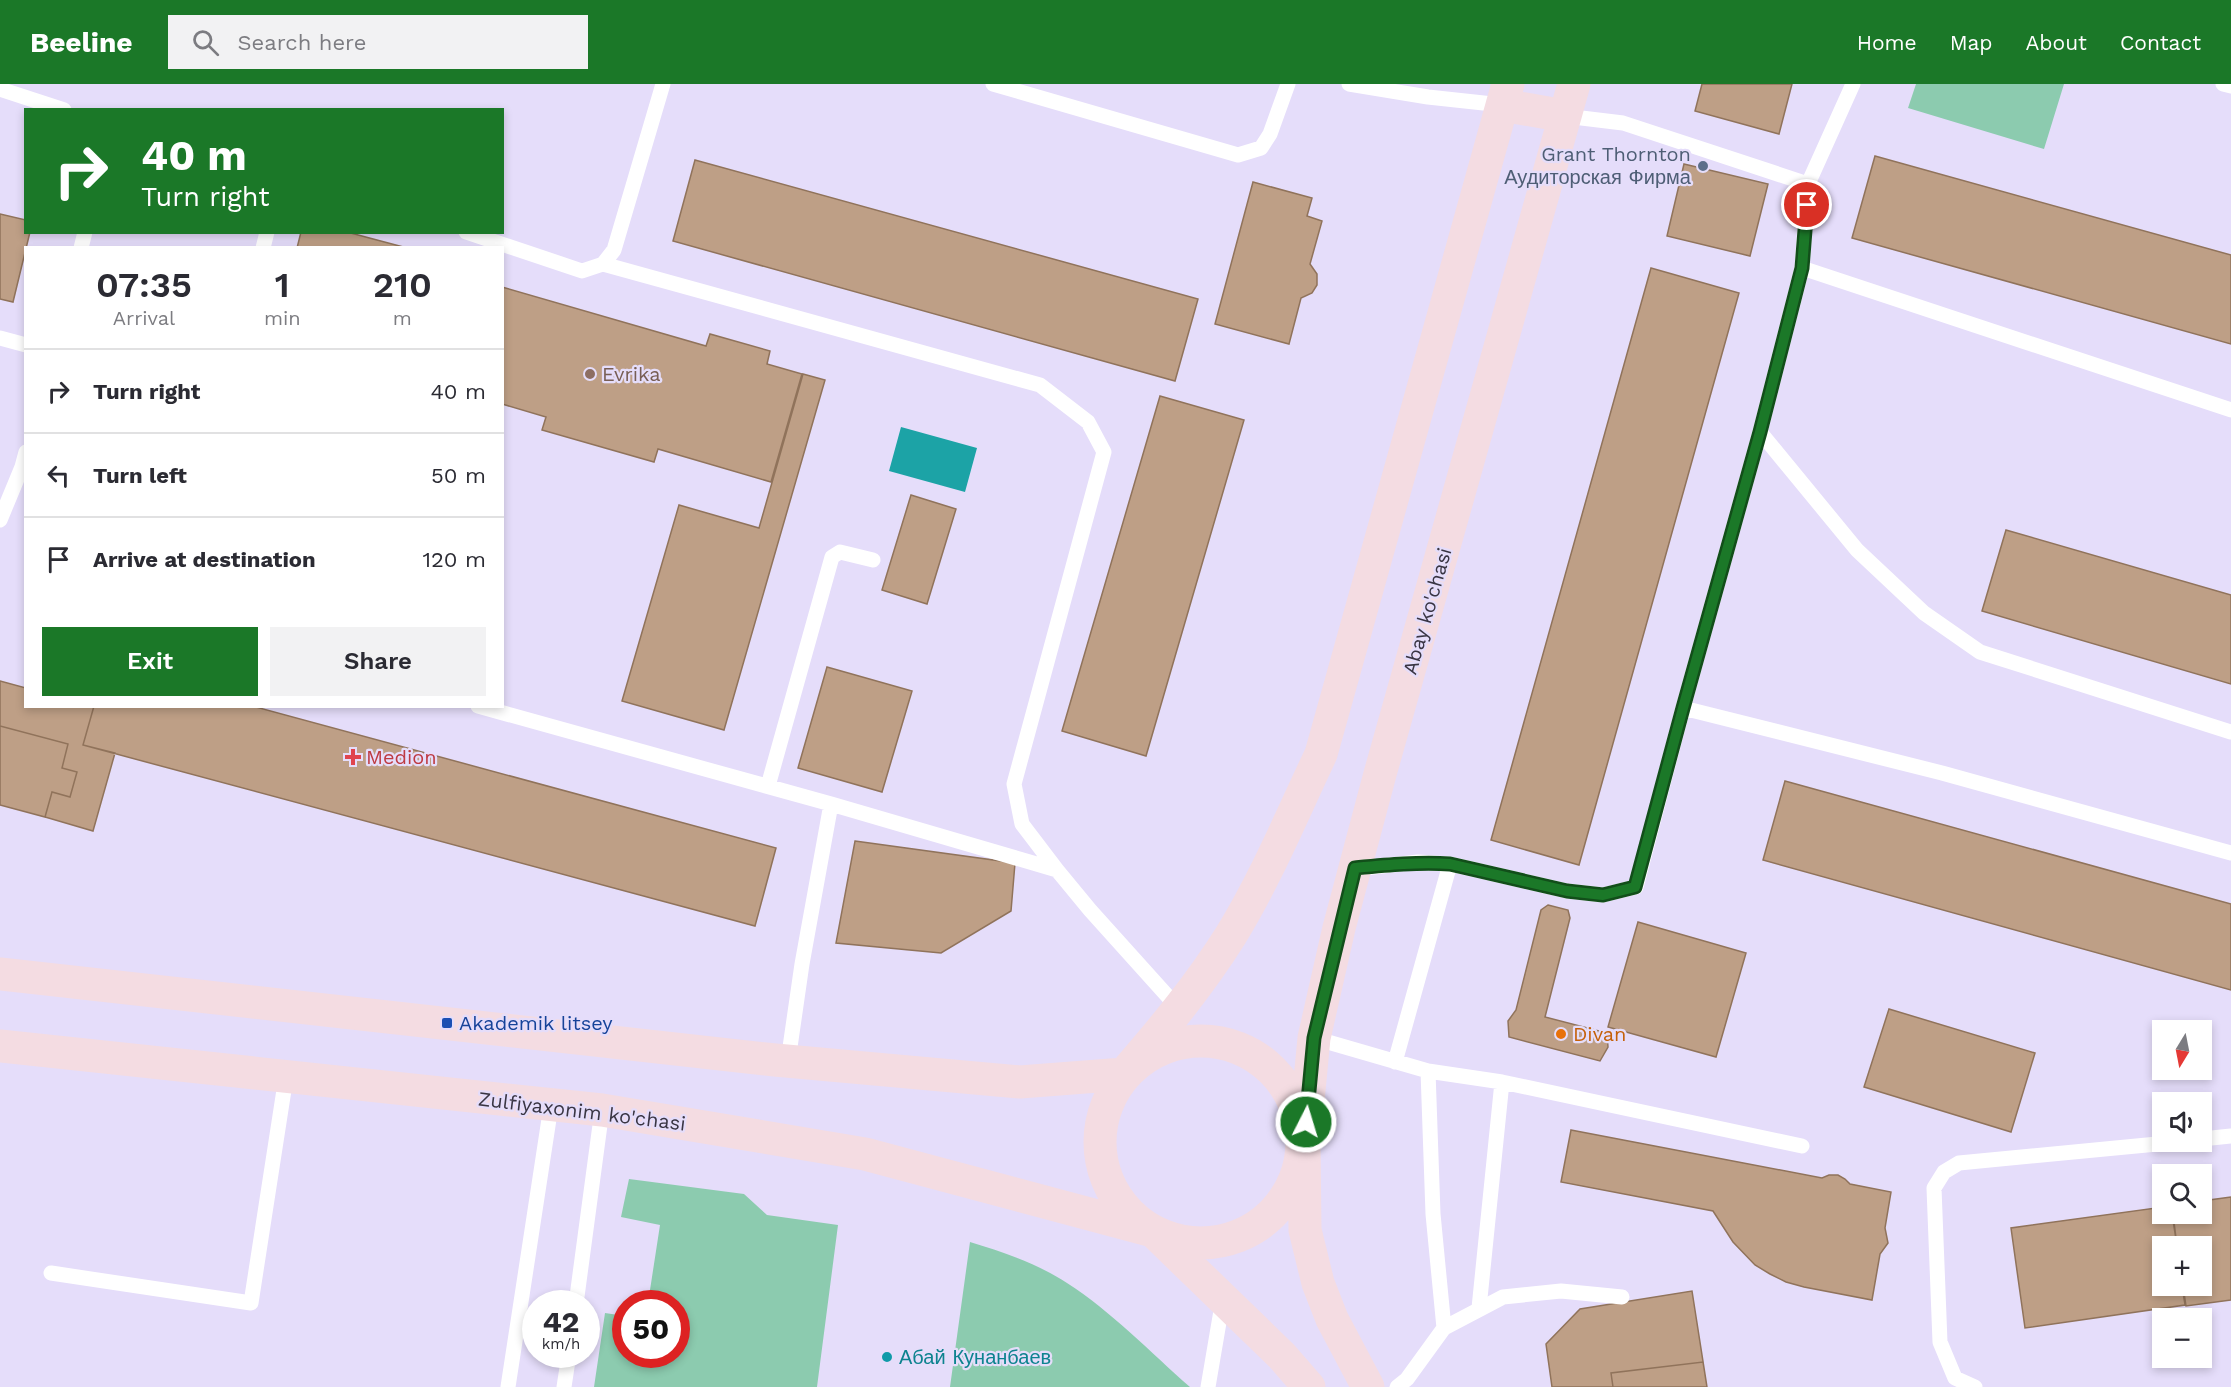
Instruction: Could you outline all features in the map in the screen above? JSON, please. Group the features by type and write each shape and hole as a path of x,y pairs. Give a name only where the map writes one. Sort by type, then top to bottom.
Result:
{"main road":[{"name":"Abay ko'chasi","path":"1304,1143 1314,1038 1355,868 1574,84"},
{"path":"1309,1387 1282,1356 1153,1231 1128,1213 1110,1189 1100,1160 1100,1129 1108,1100 1125,1074 1180,1010 1231,935 1272,858 1321,754 1505,95 1565,116"},
{"path":"0,974 788,1061 1020,1082 1125,1074 1152,1052 1186,1041 1221,1041 1254,1054 1281,1077 1298,1108 1304,1143 1305,1230 1318,1283 1332,1318 1368,1387"},
{"name":"Zulfiyaxonim ko'chasi","path":"0,1046 602,1110 866,1154 1153,1231"},
{"path":"1153,1231 1186,1243 1221,1242 1254,1229 1280,1208 1297,1177 1304,1143"}],"lane":[{"path":"472,234 582,271 603,264 614,250 663,84"},
{"path":"993,84 1238,155 1261,148 1270,135 1288,84"},
{"path":"1349,84 1428,97 1505,95"},
{"path":"1355,868 1418,862 1450,864 1567,891 1603,895 1635,887 1760,432 1802,268 1809,184 1853,84"},
{"path":"2223,84 2231,86"},
{"path":"0,89 58,108"},
{"path":"1565,116 1623,123 1809,184"},
{"path":"603,264 1040,385 1088,422 1104,452 1014,784 1022,824 1090,910 1180,1010"},
{"path":"1802,268 2231,410"},
{"path":"0,338 24,344"},
{"path":"1760,432 1857,550 1924,612 1980,652 2231,732"},
{"path":"2,512 24,458"},
{"path":"768,786 832,557 840,552 873,560"},
{"path":"485,708 768,786 1057,870"},
{"path":"1683,708 1942,773 2231,853"},
{"path":"788,1061 802,964 831,804"},
{"path":"1395,1062 1450,864"},
{"path":"1314,1038 1428,1071 1502,1082 1802,1146"},
{"path":"1428,1071 1433,1215 1444,1328"},
{"path":"51,1273 251,1303 286,1077"},
{"path":"1479,1308 1502,1082"},
{"path":"508,1387 551,1106"},
{"path":"578,1290 602,1110"},
{"path":"2212,1138 2231,1136"},
{"path":"1975,1387 1955,1377 1940,1342 1934,1188 1944,1172 1959,1163 2152,1144"},
{"path":"1397,1387 1407,1379 1444,1328 1503,1297 1561,1291 1622,1298"},
{"path":"1208,1387 1223,1299"},
{"path":"564,1387 567,1368"}],"shaded area":[{"path":"1916,84 2064,84 2044,149 1908,108"},
{"path":"901,427 977,448 965,492 889,471"},
{"path":"629,1179 744,1194 767,1215 838,1225 817,1387 594,1387 597,1368 600,1368 600,1347 605,1313 612,1314 612,1368 690,1368 690,1290 650,1290 660,1225 621,1217"},
{"path":"970,1242 1020,1259 1044,1270 1084,1294 1190,1387 950,1387"}],"building":[{"path":"1702,84 1792,84 1779,134 1695,111"},
{"path":"1875,156 2231,255 2231,344 1852,238"},
{"path":"695,160 1198,299 1175,381 673,241"},
{"path":"1684,164 1768,184 1750,256 1667,236"},
{"path":"1253,182 1312,198 1307,216 1322,221 1310,264 1317,274 1317,285 1312,293 1301,298 1289,344 1215,324"},
{"path":"0,214 24,220 24,234 30,234 27,246 24,246 24,257 13,302 0,299"},
{"path":"300,234 354,234 400,246 298,246"},
{"path":"1651,268 1739,293 1579,865 1491,840"},
{"path":"504,288 706,346 710,334 770,351 767,364 802,374 771,482 658,449 654,462 542,430 546,417 504,405"},
{"path":"803,374 825,380 724,730 622,701 679,505 759,528"},
{"path":"1160,396 1244,420 1146,756 1062,731"},
{"path":"911,495 956,509 927,604 882,590"},
{"path":"2006,530 2231,595 2231,684 1982,611"},
{"path":"827,667 912,691 882,792 798,768"},
{"path":"0,681 24,687 24,708 93,708 83,745 115,753 93,831 45,817 52,792 70,797 77,772 62,768 68,744 0,726"},
{"path":"93,708 259,708 776,848 755,926 83,745"},
{"path":"0,726 68,744 62,768 77,772 70,797 52,792 45,817 0,805"},
{"path":"1785,781 2231,904 2231,990 1763,860"},
{"path":"855,841 1015,863 1011,911 941,953 836,943"},
{"path":"1548,905 1568,910 1570,918 1545,1017 1607,1033 1608,1047 1600,1061 1509,1037 1508,1021 1516,1010 1541,910"},
{"path":"1638,922 1746,953 1716,1057 1608,1027"},
{"path":"1889,1009 2035,1053 2011,1132 1864,1087"},
{"path":"1571,1130 1822,1178 1838,1175 1850,1184 1891,1192 1885,1228 1888,1243 1880,1254 1872,1300 1804,1287 1770,1274 1755,1265 1733,1242 1713,1211 1561,1182"},
{"path":"2231,1197 2231,1300 2186,1306 2184,1296 2212,1296 2212,1236 2176,1236 2174,1224 2212,1224 2212,1200"},
{"path":"2152,1209 2152,1224 2174,1224 2175,1236 2152,1236 2152,1296 2184,1296 2185,1305 2025,1328 2011,1228"},
{"path":"1692,1291 1707,1387 1552,1387 1546,1344 1580,1309"},
{"path":"1703,1362 1707,1387 1613,1387 1611,1373"}],"place":[{"name":"Grant Thornton Аудиторская Фирма","path":"1703,166"},
{"name":"Evrika","path":"590,374"},
{"name":"Medion","path":"353,757"},
{"name":"Akademik litsey","path":"447,1023"},
{"name":"Divan","path":"1561,1034"},
{"name":"Абай Кунанбаев","path":"887,1357"}],"route":[{"path":"1306,1122 1314,1038 1355,868 1418,862 1450,864 1567,891 1603,895 1635,887 1760,432 1802,268 1807,205"}]}
